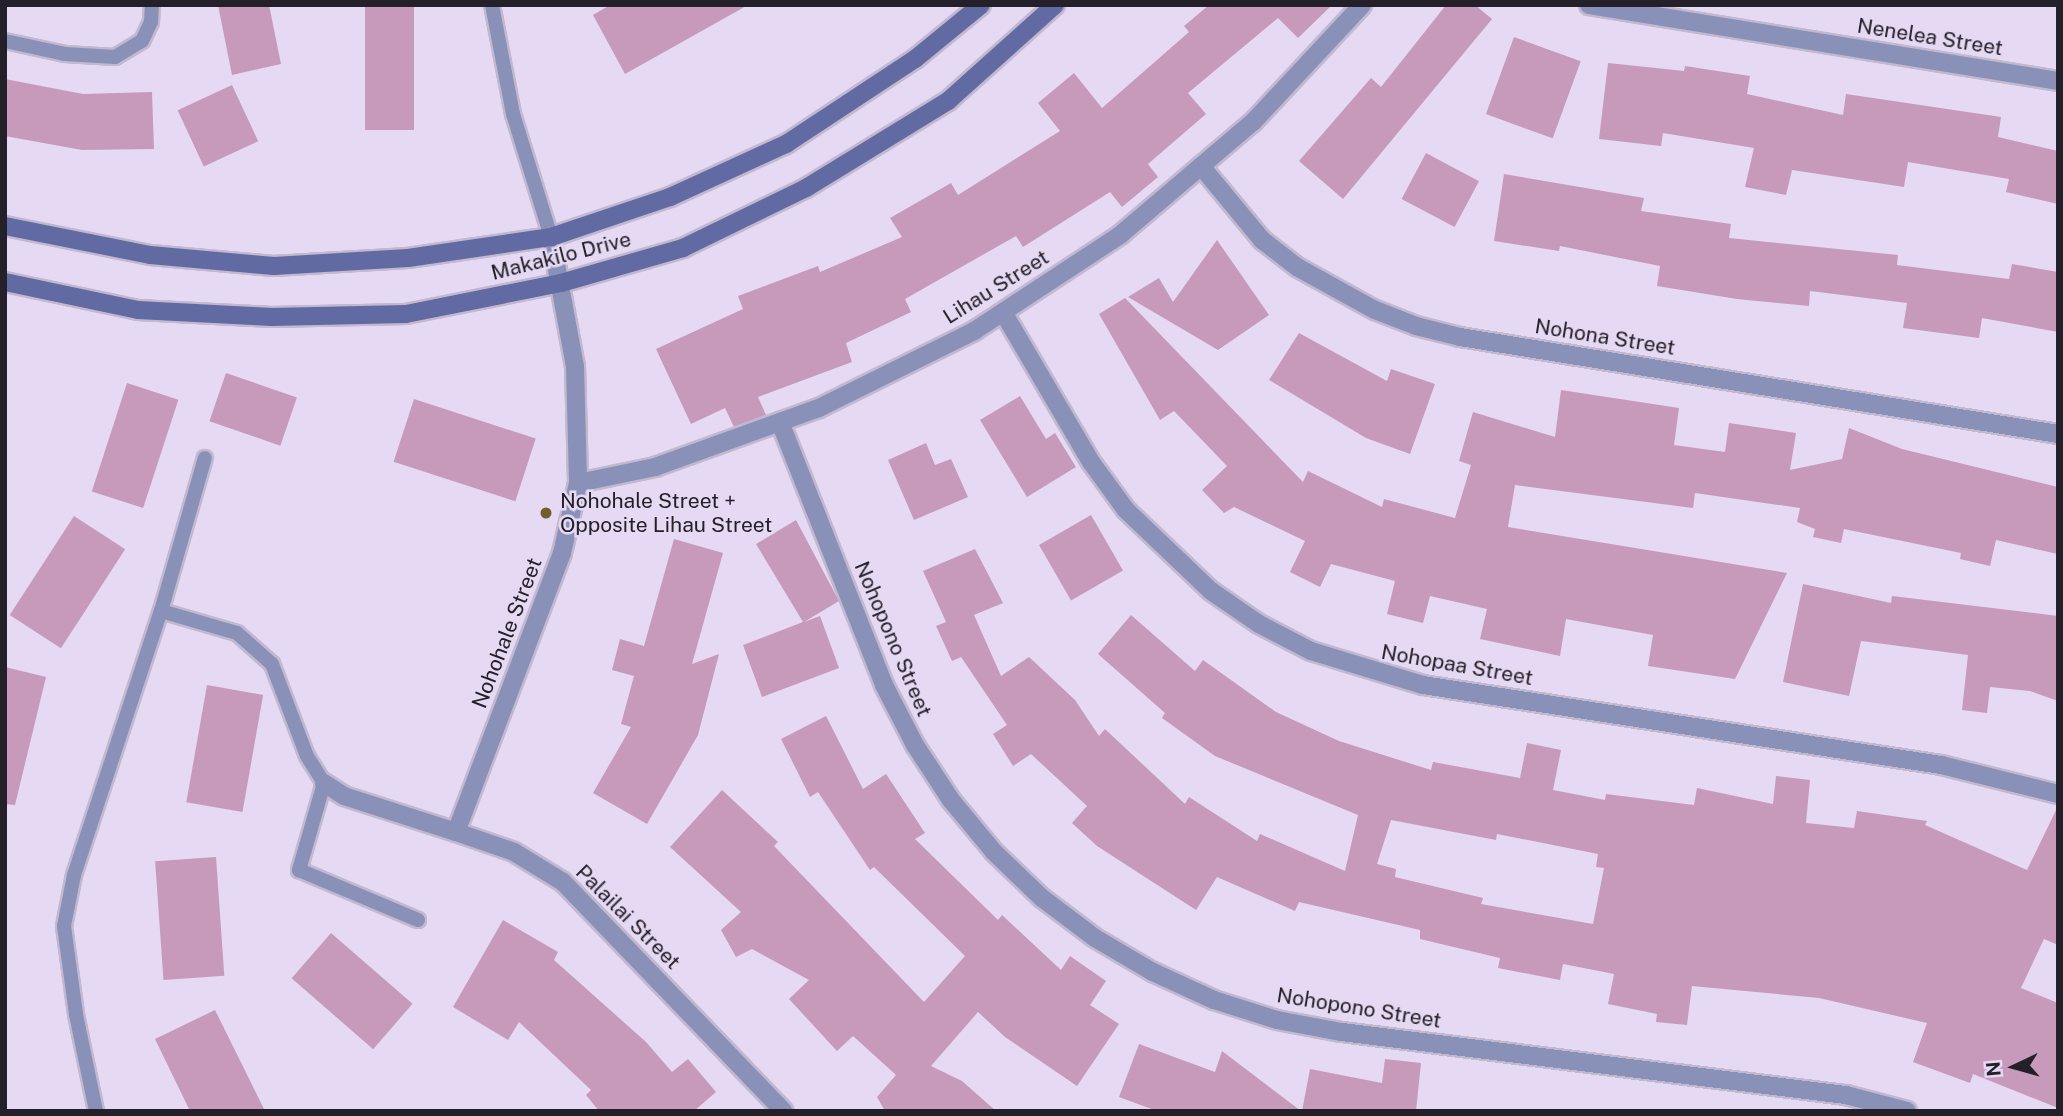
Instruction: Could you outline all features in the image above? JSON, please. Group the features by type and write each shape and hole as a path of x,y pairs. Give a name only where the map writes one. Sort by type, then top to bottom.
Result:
{"main road":[{"name":"Makakilo Drive","path":"5,226 150,256 274,266 408,258 551,237 670,197 786,144 915,59 981,5"},
{"name":"Makakilo Drive","path":"5,282 138,310 272,317 406,314 561,283 683,248 806,188 948,102 1055,5"}],"street":[{"name":"Lihau Street","path":"578,483 655,467 819,408 1003,312 1120,235 1253,122 1362,5"},
{"name":"Nenelea Street","path":"1588,5 2058,81"},
{"name":"Nohona Street","path":"1201,166 1262,240 1297,267 1375,310 1416,326 2058,434"},
{"name":"Nohohale Street","path":"456,832 562,553 578,483 575,366 551,237"},
{"name":"Nohopaa Street","path":"1003,312 1091,462 1126,510 1211,591 1259,624 1311,650 1423,685 1941,765 2058,794"},
{"name":"Nohopono Street","path":"780,422 884,685 915,745 951,800 994,852 1042,898 1096,938 1202,994 1277,1020 1342,1032 1846,1094 1907,1111"},
{"name":"Palailai Street","path":"324,783 344,796 514,852 563,882 783,1111"}],"lane":[{"path":"5,41 65,54 115,57 142,41 151,22 152,5"},
{"path":"492,5 513,114 551,237"},
{"path":"96,1111 78,1025 64,926 75,875 161,611 205,458"},
{"path":"161,611 228,629 260,649 277,673 307,757 324,783 299,870 418,920"}],"building":[{"path":"218,5 269,5 281,64 232,75"},
{"path":"365,5 414,5 414,130 365,130"},
{"path":"610,5 748,5 625,74 593,15"},
{"path":"1209,5 1332,5 1298,38 1278,18 1188,93 1206,114 1148,164 1158,177 1122,207 1110,192 1023,247 1016,236 905,299 911,312 846,343 852,362 758,397 766,415 734,427 725,408 691,424 656,349 743,309 738,296 818,266 820,272 902,237 890,218 951,183 958,195 1060,131 1038,103 1074,73 1102,108 1189,32 1184,26"},
{"path":"1446,5 1475,5 1492,19 1343,199 1299,161 1371,78 1381,87"},
{"path":"1514,37 1581,61 1553,138 1486,114"},
{"path":"1608,63 1684,71 1685,66 1750,76 1747,94 1843,115 1846,94 2001,117 1998,137 2058,151 2058,204 2006,192 2009,179 1908,162 1904,187 1792,170 1786,195 1745,187 1754,148 1663,133 1661,146 1599,139"},
{"path":"5,79 83,94 152,92 154,149 82,150 5,136"},
{"path":"232,85 258,141 204,167 178,110"},
{"path":"1426,153 1479,181 1455,227 1402,199"},
{"path":"1504,174 1644,198 1641,211 1731,224 1729,238 1898,255 1897,265 2009,279 2012,264 2058,272 2058,332 1982,318 1979,338 1903,328 1907,303 1810,291 1809,306 1737,299 1657,286 1660,266 1560,246 1559,251 1494,241"},
{"path":"1217,240 1269,315 1218,350 1128,297 1159,278 1173,302"},
{"path":"1125,298 1303,482 1308,471 1382,507 1384,499 1455,518 1471,465 1459,461 1473,412 1555,437 1561,390 1679,408 1674,445 1725,452 1729,423 1796,433 1790,470 1842,459 1849,428 1902,449 2058,487 2058,554 1996,540 1990,566 1960,559 1961,553 1844,529 1841,543 1813,537 1815,529 1797,522 1800,508 1695,493 1693,508 1515,485 1508,527 1787,573 1735,679 1648,666 1653,635 1566,619 1560,656 1480,639 1487,609 1430,596 1423,623 1387,614 1395,581 1331,564 1320,587 1290,572 1305,541 1234,507 1224,513 1202,490 1227,466 1174,411 1160,420 1099,314"},
{"path":"1299,333 1387,381 1391,369 1435,384 1410,454 1366,438 1269,380"},
{"path":"226,373 297,397 280,446 209,421"},
{"path":"127,383 178,400 143,508 92,491"},
{"path":"1020,396 1046,439 1055,433 1076,467 1027,497 980,420"},
{"path":"414,399 536,439 515,501 394,462"},
{"path":"926,443 935,465 951,459 968,497 914,520 888,460"},
{"path":"1091,515 1123,570 1071,600 1039,545"},
{"path":"74,516 125,549 61,648 10,615"},
{"path":"796,520 839,601 804,622 820,616 839,668 762,697 743,645 803,622 756,544"},
{"path":"674,539 723,553 692,664 719,654 698,735 647,824 593,793 631,727 621,724 634,676 612,670 620,639 644,646"},
{"path":"975,549 1003,603 974,615 1001,676 1029,657 1075,700 1099,736 1105,729 1185,804 1189,797 1257,841 1260,834 1345,871 1358,815 1215,756 1162,718 1165,713 1098,654 1131,615 1195,671 1203,660 1276,712 1339,741 1431,770 1433,762 1520,778 1527,743 1561,750 1553,790 1605,800 1606,794 1694,805 1697,788 1773,804 1776,776 1810,780 1806,823 1854,828 1857,811 1927,821 1925,825 2027,870 2058,806 2058,945 2044,939 2021,988 2058,1003 2058,1108 1973,1074 1970,1083 1913,1062 1927,1023 1819,998 1692,986 1687,1025 1656,1022 1657,1014 1608,1004 1614,974 1563,964 1560,980 1498,968 1500,958 1420,939 1420,930 1299,902 1295,911 1217,877 1196,910 1097,846 1072,823 1087,806 1031,754 1013,766 993,734 1007,725 961,657 952,661 936,626 946,622 923,571","holes":["1391,820 1496,840 1497,834 1598,854 1596,867 1604,868 1593,924 1481,904 1483,898 1395,877 1396,869 1377,864"]},
{"path":"1803,584 1891,603 1892,596 2058,616 2058,701 2030,691 1990,687 1987,713 1962,710 1968,655 1861,641 1849,696 1783,682"},
{"path":"5,667 46,677 15,805 5,804"},
{"path":"207,685 263,695 242,812 186,802"},
{"path":"826,716 863,789 886,774 925,833 915,839 998,920 1002,915 1061,970 1070,956 1106,981 1090,1005 1119,1024 1077,1086 1005,1037 978,1012 931,1066 962,1081 996,1111 885,1111 877,1097 896,1075 853,1036 837,1051 789,999 809,980 752,949 736,957 721,930 741,912 670,847 722,790 778,842 774,846 924,1002 965,956 874,867 870,870 818,792 810,797 781,739"},
{"path":"216,857 224,976 163,980 155,861"},
{"path":"503,920 558,952 554,960 646,1042 672,1072 688,1059 716,1092 694,1111 599,1111 586,1095 591,1090 519,1022 508,1040 453,1007"},
{"path":"331,933 413,1004 373,1049 292,978"},
{"path":"215,1010 265,1111 190,1111 155,1039"},
{"path":"1139,1044 1215,1072 1222,1051 1301,1111 1157,1111 1119,1097"},
{"path":"1385,1059 1421,1063 1416,1111 1302,1111 1310,1069 1382,1083"}],"place":[{"name":"Nohohale Street + Opposite Lihau Street","path":"546,513"}]}
